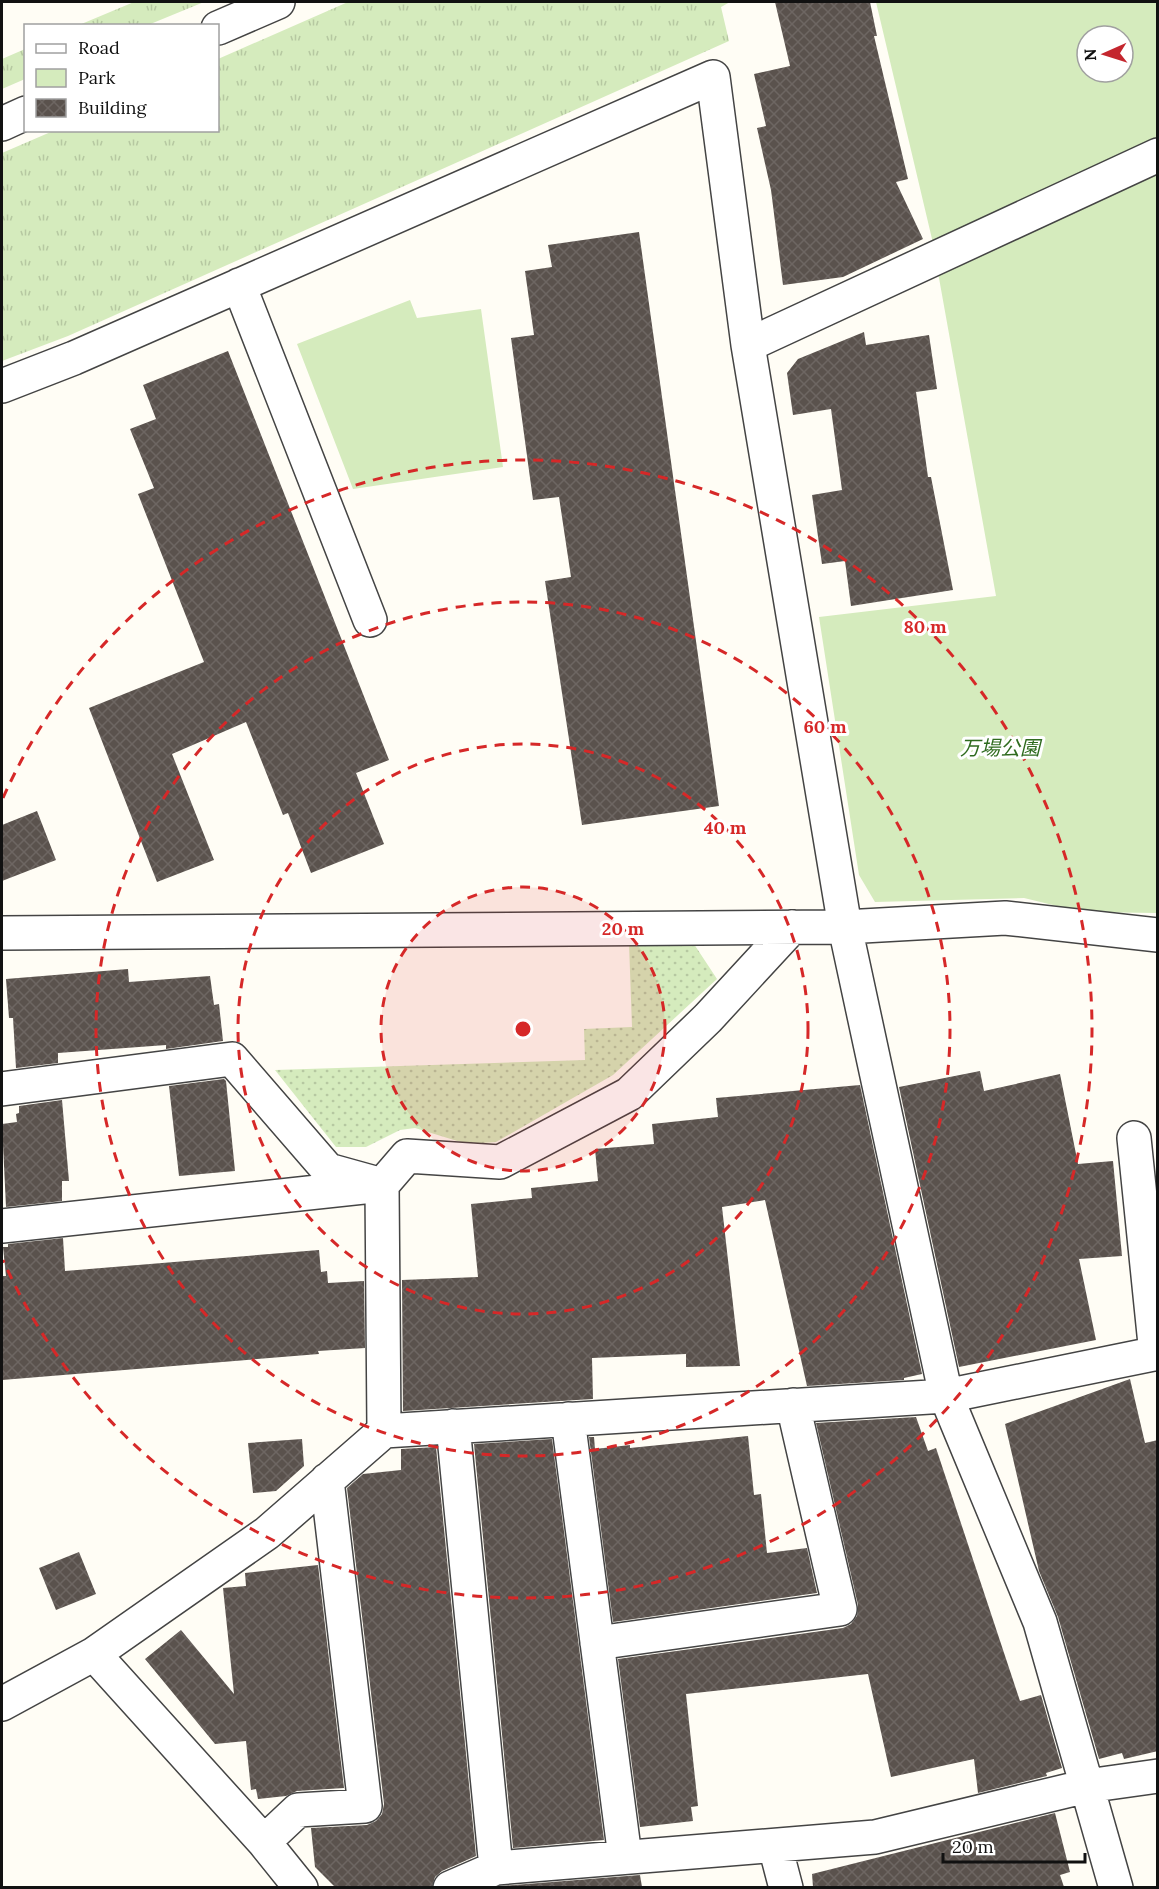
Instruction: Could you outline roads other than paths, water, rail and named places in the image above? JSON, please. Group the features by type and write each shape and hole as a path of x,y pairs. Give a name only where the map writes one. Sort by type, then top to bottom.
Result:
{"street":[{"path":"219,28 278,2"},
{"path":"2,386 74,358 713,77 748,345 845,927 946,1396 1040,1622 1116,1887"},
{"path":"2,124 24,114"},
{"path":"748,345 1158,155"},
{"path":"239,285 370,620"},
{"path":"2,933 845,927 1005,918 1158,935"},
{"path":"384,1431 382,1185 407,1156 500,1162 629,1094 708,1018 792,927"},
{"path":"2,1089 232,1059 328,1170 382,1185"},
{"path":"2,1704 94,1654 267,1533 384,1431 946,1396 1157,1354 1134,1138"},
{"path":"2,1226 382,1185"},
{"path":"597,1643 840,1609 793,1405"},
{"path":"568,1419 625,1857"},
{"path":"453,1426 496,1868"},
{"path":"264,1842 298,1810 365,1806 327,1480"},
{"path":"94,1654 264,1842 301,1887"},
{"path":"450,1887 496,1868 875,1837 1087,1786 1158,1776"},
{"path":"776,1846 786,1887"}],"park label":[{"name":"万場公園","path":"1000,748"}]}
